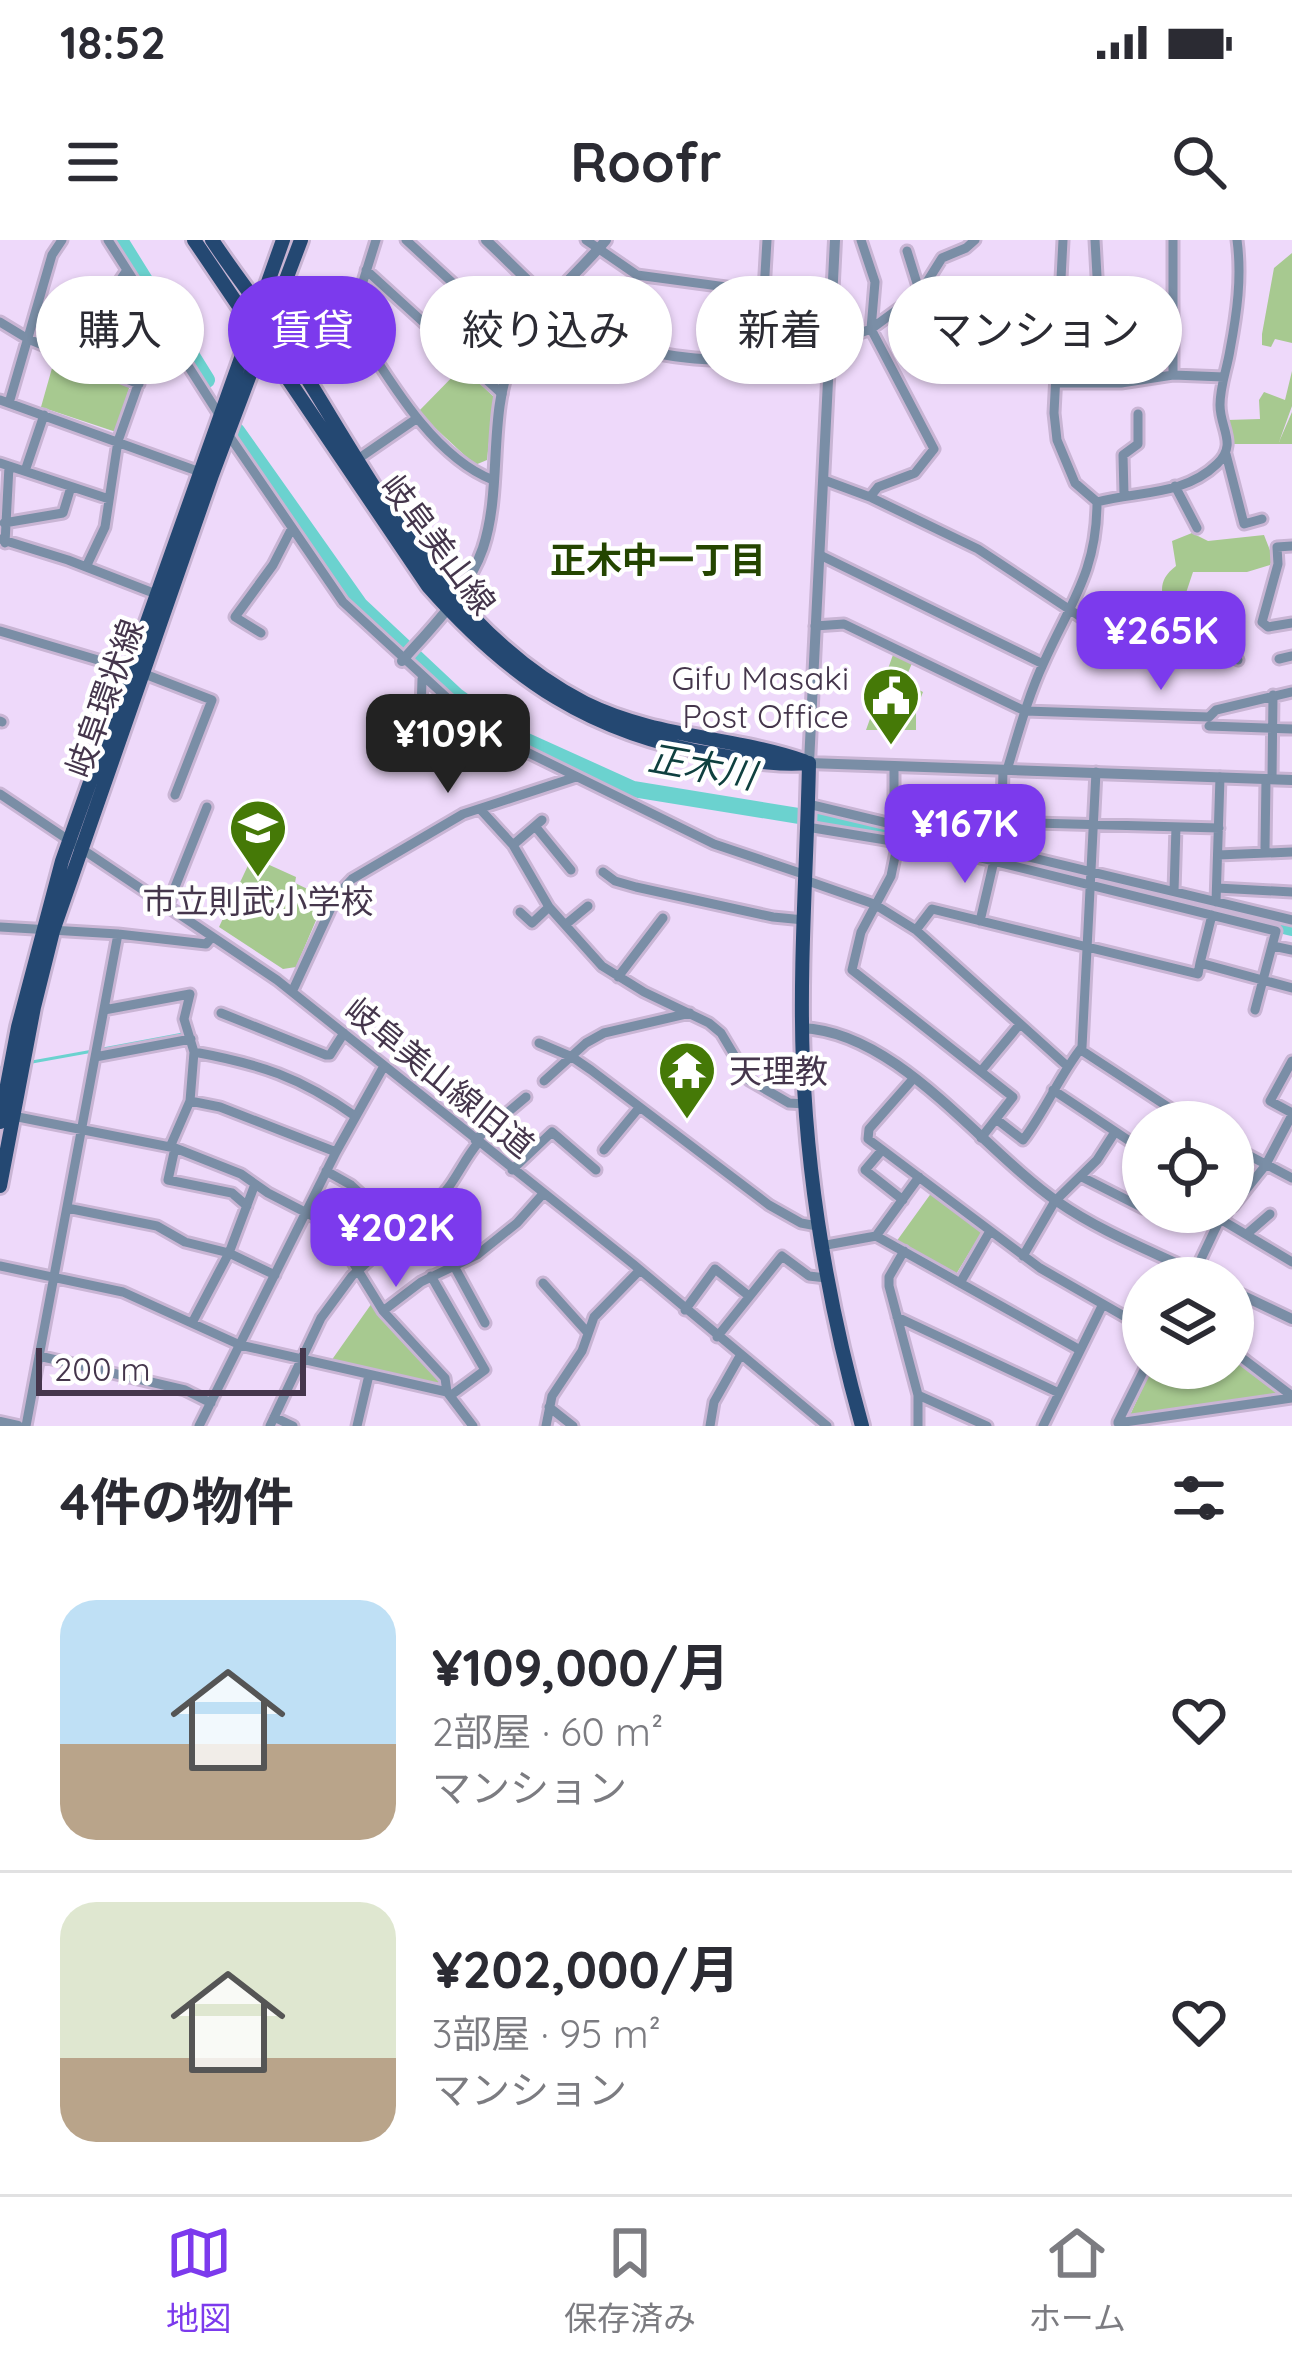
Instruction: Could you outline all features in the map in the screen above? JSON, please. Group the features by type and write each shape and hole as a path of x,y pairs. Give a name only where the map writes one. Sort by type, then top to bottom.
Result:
{"main road":[{"name":"岐阜美山線","path":"194,240 228,282"},
{"name":"岐阜美山線","path":"212,240 237,276"},
{"path":"271,276 283,240"},
{"name":"岐阜環状線","path":"284,276 301,240"},
{"name":"岐阜環状線","path":"136,671 156,594 235,384"},
{"name":"岐阜環状線","path":"0,1186 18,1027 74,845 247,384"},
{"name":"岐阜美山線","path":"293,384 428,586 540,677 630,722 808,763"},
{"name":"岐阜美山線","path":"304,384 452,604"},
{"path":"808,763 802,1028 805,1105 820,1246 862,1426"},
{"name":"岐阜環状線","path":"6,1119 48,930"}],"street":[{"path":"62,240 52,255 28,340 4,401 200,472"},
{"path":"108,240 131,276"},
{"path":"376,240 351,320 416,419 478,474 493,480"},
{"path":"406,240 445,276"},
{"path":"486,240 525,276"},
{"path":"586,240 602,245 637,275 696,283"},
{"path":"765,276 766,240"},
{"path":"833,276 835,240"},
{"path":"861,240 875,283 871,328 934,449 915,473 878,488 870,497"},
{"path":"929,276 934,266 975,240"},
{"path":"1062,276 1063,240"},
{"path":"1095,240 1097,276"},
{"path":"1173,240 1173,276"},
{"path":"1237,240 1239,290 1220,410 1244,524 1262,519"},
{"path":"573,276 602,245"},
{"path":"908,250 915,276"},
{"path":"123,276 127,270"},
{"path":"366,270 502,394"},
{"path":"864,331 888,316"},
{"path":"0,322 36,343"},
{"path":"1182,375 1224,377"},
{"path":"86,567 105,527 118,441 139,384"},
{"path":"200,384 220,416"},
{"path":"408,655 452,604 484,544 505,384"},
{"path":"827,384 808,763 1292,780"},
{"path":"1058,384 1057,440 1075,483 1097,502"},
{"path":"1124,494 1123,455 1138,444 1138,414"},
{"path":"25,471 44,415"},
{"path":"358,459 416,419"},
{"path":"228,434 343,602 408,655 422,679 482,730 714,844 874,904 916,930 1066,1065"},
{"path":"1097,502 1124,494 1149,496 1200,477 1226,454"},
{"path":"109,499 5,465 3,541 156,594"},
{"path":"824,480 978,549 1114,639 1219,646 1238,661"},
{"path":"1174,486 1197,528"},
{"path":"4,523 63,513 71,487"},
{"path":"1001,850 1005,770 1042,664 1071,611 1095,549 1097,502"},
{"path":"261,633 235,617 273,565 292,528"},
{"path":"1292,546 1276,547 1278,565 1262,622 1268,628 1292,623"},
{"path":"820,555 1042,664"},
{"path":"1144,642 1173,637 1179,609 1223,615"},
{"path":"815,626 844,624 1025,711 1209,717 1216,710 1292,692"},
{"path":"0,631 136,671 212,700 175,795"},
{"path":"1280,659 1292,656"},
{"path":"421,712 422,679"},
{"path":"1265,848 1273,695"},
{"path":"1209,726 1292,729"},
{"path":"894,766 894,824"},
{"path":"996,1119 1023,1140 1041,1117 1066,1065 1081,1050 1096,772"},
{"path":"292,992 337,895 352,879 454,818 576,777"},
{"path":"1216,902 1220,777"},
{"name":"岐阜美山線旧道","path":"0,794 292,992 827,1426"},
{"path":"894,799 1002,802"},
{"path":"167,907 206,807"},
{"path":"480,809 513,845 549,907 602,966 721,1033 749,1080 790,1103 805,1105"},
{"path":"808,815 894,824 1001,850 1212,915 1275,923 1292,920"},
{"path":"808,815 898,842 904,839 994,861 1174,891 1275,923"},
{"path":"1001,822 1219,828"},
{"path":"513,845 539,823 571,870"},
{"path":"1174,891 1176,827"},
{"path":"898,842 891,876 861,932 852,970 1013,1097 981,1138"},
{"path":"1218,852 1292,849"},
{"path":"1218,852 1292,849"},
{"path":"980,921 994,861"},
{"path":"603,872 636,887 804,920"},
{"path":"1216,888 1292,892"},
{"path":"565,925 588,906"},
{"path":"520,912 532,922 549,907"},
{"path":"916,930 932,909 1198,974 1212,915"},
{"path":"618,977 663,918"},
{"path":"1256,1010 1275,923"},
{"path":"0,927 206,944 212,938"},
{"path":"0,1422 22,1426 39,1356 118,934"},
{"path":"1273,946 1292,950"},
{"path":"1200,963 1292,988"},
{"path":"104,1010 190,994 184,1018 194,1052 190,1101 172,1148 168,1180 232,1193 247,1206"},
{"path":"221,1013 330,1055 344,1033"},
{"path":"544,1081 604,1033 690,1013"},
{"path":"0,1023 18,1027"},
{"path":"981,1072 1020,1024"},
{"path":"802,1028 842,1033 880,1052 1055,1201 1160,1257"},
{"path":"96,1052 191,1039"},
{"path":"539,1043 572,1057 769,1205 801,1223 817,1226"},
{"path":"1081,1050 1159,1101"},
{"path":"194,1052 265,1066 306,1082 355,1116"},
{"path":"1254,1179 1292,1114 1270,1101 1292,1061"},
{"path":"199,1426 384,1066"},
{"path":"913,1079 869,1129 868,1139 1023,1256 1122,1316"},
{"path":"1053,1090 1122,1136"},
{"path":"293,1426 272,1421 322,1318 357,1271 448,1190 477,1142 526,1097"},
{"path":"190,1101 220,1107 336,1152"},
{"path":"604,1150 638,1108"},
{"path":"6,1119 172,1148 241,1174 335,1230 383,1311 445,1378 449,1394 473,1426"},
{"path":"512,1170 552,1132 596,1170"},
{"path":"1023,1256 1055,1201 1082,1177 1115,1132"},
{"path":"882,1150 865,1170 903,1200"},
{"path":"1254,1159 1292,1178"},
{"path":"326,1171 351,1185 402,1232"},
{"path":"876,1236 919,1177"},
{"path":"1082,1177 1122,1197"},
{"path":"193,1323 229,1253 255,1184"},
{"path":"383,1311 431,1276 496,1240 542,1195"},
{"path":"432,1204 452,1266 485,1324"},
{"path":"67,1208 157,1226 195,1246 229,1253 275,1275"},
{"path":"1254,1228 1270,1214"},
{"path":"960,1283 990,1231"},
{"path":"1248,1233 1292,1262"},
{"path":"820,1246 876,1236 1080,1350"},
{"path":"904,1251 890,1276 918,1395 918,1426"},
{"path":"717,1337 782,1256 809,1276 826,1278"},
{"path":"0,1266 123,1292 241,1345 449,1394 485,1370 431,1276"},
{"path":"685,1310 715,1269 749,1296"},
{"path":"545,1426 549,1407 582,1351 594,1317 638,1272"},
{"path":"543,1283 588,1333"},
{"path":"1254,1301 1292,1319"},
{"path":"1043,1426 1102,1306"},
{"path":"898,1317 1059,1393"},
{"path":"39,1356 185,1390 211,1403"},
{"path":"710,1426 714,1402 740,1356"},
{"path":"1254,1367 1292,1397"},
{"path":"357,1426 369,1375"},
{"path":"1117,1424 1134,1389"},
{"path":"918,1395 987,1426"},
{"path":"1117,1424 1292,1397"},
{"path":"549,1407 573,1426"}],"green space":[{"path":"1292,253 1292,343 1275,339 1271,347 1262,345 1274,268"},
{"path":"1292,371 1292,406 1279,442 1292,412 1292,444 1234,444 1227,420 1260,419 1259,400 1264,392 1285,400"},
{"path":"48,384 130,385 116,432 41,407"},
{"path":"445,384 480,384 494,397 487,460 475,465 418,412"},
{"path":"1192,533 1208,541 1264,535 1273,558 1270,565 1247,572 1193,572 1184,599 1166,610 1162,585 1176,566 1172,541"},
{"path":"894,652 913,661 904,682 923,692 916,710 916,730 866,730"},
{"path":"252,857 296,877 295,883 318,894 323,904 296,967 283,969 219,927"},
{"path":"932,1192 983,1230 955,1276 896,1242"},
{"path":"372,1303 443,1383 441,1386 331,1361"},
{"path":"1254,1373 1281,1394 1130,1415 1142,1389 1254,1389"}],"waterway":[{"name":"正木川","path":"120,240 207,380"},
{"name":"正木川","path":"237,431 360,605 457,696 507,732 633,789 897,832 1292,928"},
{"path":"103,1049 183,1034"},
{"path":"32,1062 93,1051"}],"place":[{"name":"Gifu Masaki Post Office","path":"891,747"},
{"name":"市立則武小学校","path":"258,879"},
{"name":"天理教","path":"687,1121"}],"district":[{"name":"正木中一丁目","path":"658,559"}]}
